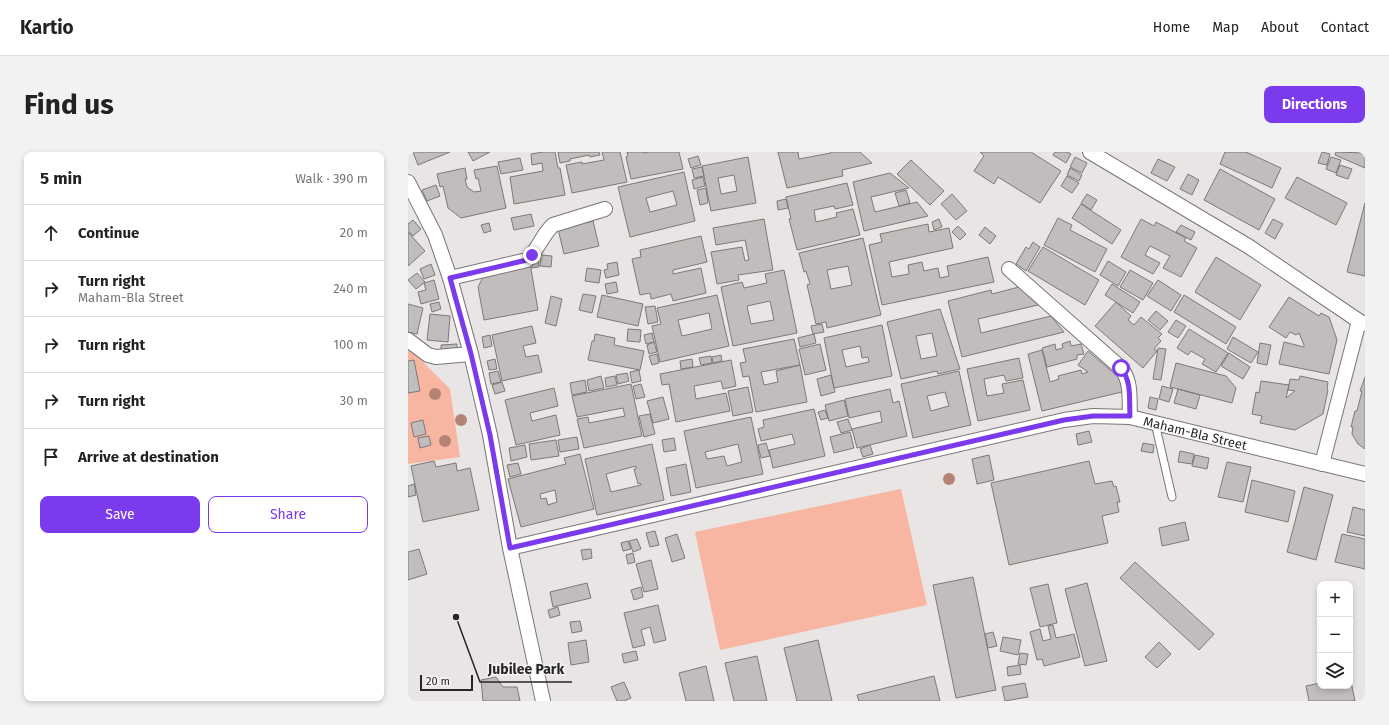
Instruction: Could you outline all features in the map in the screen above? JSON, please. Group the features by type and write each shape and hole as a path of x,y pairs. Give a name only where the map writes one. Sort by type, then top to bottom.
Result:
{"street":[{"path":"1090,152 1248,246 1362,323 1322,464"},
{"path":"408,182 435,235 450,278 471,354 490,435 510,548 543,701"},
{"path":"450,278 527,260 553,224 605,210"},
{"path":"1009,269 1121,368 1129,383 1130,416"},
{"path":"408,340 428,355 436,357 471,354"},
{"name":"Maham-Bla Street","path":"510,548 1064,420 1093,416 1130,416 1365,474"}],"lane":[{"path":"1155,423 1172,497"}],"shaded area":[{"path":"408,347 450,389 460,457 408,464"},
{"path":"901,489 927,605 720,650 695,532"}],"building":[{"path":"413,152 450,152 418,165"},
{"path":"468,152 490,152 473,161"},
{"path":"555,152 558,168 560,168 565,195 514,204 510,177 543,171 542,163 532,165 531,154"},
{"path":"558,152 599,152 600,155 590,157 589,155 560,163"},
{"path":"602,152 620,152 627,182 572,193 566,165 604,160"},
{"path":"627,152 679,152 683,169 631,179 626,157 628,156"},
{"path":"778,152 798,152 799,159 831,153 830,152 860,152 872,163 842,170 843,176 787,188"},
{"path":"980,152 1031,152 1061,171 1040,203 998,177 994,184 974,171 984,156"},
{"path":"1055,152 1067,152 1071,154 1066,163 1053,155"},
{"path":"1225,152 1246,152 1281,168 1272,188 1220,164"},
{"path":"1322,152 1330,154 1327,165 1318,163"},
{"path":"1336,152 1365,153 1365,168 1335,155"},
{"path":"698,156 701,165 691,168 688,159"},
{"path":"748,157 756,203 711,211 702,166","holes":["734,175 737,191 721,194 718,178"]},
{"path":"1075,157 1087,163 1082,173 1070,167"},
{"path":"1331,157 1341,160 1336,173 1326,169"},
{"path":"520,158 523,170 501,174 498,162"},
{"path":"1158,159 1175,167 1167,181 1151,173"},
{"path":"911,160 944,191 930,205 897,174"},
{"path":"1340,165 1352,169 1348,179 1336,175"},
{"path":"497,166 506,208 461,218 448,208 443,186 440,187 437,174 465,168 467,187 474,192 481,191 478,178 476,179 474,170"},
{"path":"702,167 704,176 694,178 692,169"},
{"path":"1070,168 1082,175 1079,181 1067,175"},
{"path":"1220,169 1275,199 1259,230 1204,200"},
{"path":"684,172 695,221 630,237 618,187","holes":["673,191 677,205 650,212 646,198"]},
{"path":"890,173 909,188 871,197 875,212 917,202 928,216 864,231 853,182"},
{"path":"1188,174 1199,180 1192,195 1180,189"},
{"path":"1067,176 1079,183 1072,193 1061,186"},
{"path":"703,177 705,186 694,189 692,180"},
{"path":"1297,177 1347,203 1336,225 1285,198"},
{"path":"847,183 853,205 835,209 834,206 814,210 816,222 837,217 836,213 853,209 860,235 797,250 789,219 791,219 786,197"},
{"path":"436,185 440,196 427,201 422,190"},
{"path":"706,188 708,203 700,205 697,190"},
{"path":"906,190 910,203 899,206 895,193"},
{"path":"952,194 967,211 956,220 941,204"},
{"path":"1087,194 1097,200 1091,210 1081,203"},
{"path":"786,199 788,208 778,210 777,201"},
{"path":"1365,203 1365,276 1347,272"},
{"path":"1081,204 1121,230 1112,244 1072,218"},
{"path":"531,214 534,226 514,230 511,218"},
{"path":"1058,218 1072,225 1070,230 1107,249 1095,272 1044,245"},
{"path":"764,219 773,270 738,275 739,280 717,284 711,252 742,247 745,261 749,260 745,240 716,245 713,228"},
{"path":"939,219 942,227 934,230 932,222"},
{"path":"1141,219 1154,226 1156,222 1186,238 1184,241 1197,248 1181,277 1163,268 1170,256 1150,246 1145,255 1160,263 1153,274 1121,257"},
{"path":"1273,219 1283,224 1275,239 1265,233"},
{"path":"413,220 421,229 413,236 408,230 408,224"},
{"path":"593,221 599,246 564,254 558,229"},
{"path":"489,223 491,231 484,233 481,225"},
{"path":"928,224 929,232 949,228 953,248 889,262 892,277 909,274 908,265 922,262 924,271 938,268 940,278 949,276 947,266 988,257 994,282 882,305 869,245 882,242 880,234"},
{"path":"1181,225 1195,232 1191,240 1176,232"},
{"path":"958,226 966,234 960,240 952,232"},
{"path":"985,227 996,236 990,244 979,235"},
{"path":"408,232 425,251 408,266"},
{"path":"701,236 707,262 673,270 673,274 701,268 706,293 673,301 671,294 651,299 650,293 640,295 632,259 641,257 640,250"},
{"path":"863,238 881,315 827,328 826,322 816,324 807,285 810,284 806,271 804,272 799,253","holes":["848,266 852,285 831,289 827,270"]},
{"path":"1033,242 1040,247 1026,271 1016,264 1026,247 1029,249"},
{"path":"1043,247 1099,280 1085,305 1028,271"},
{"path":"541,255 552,256 551,267 540,266"},
{"path":"1216,257 1261,285 1240,320 1195,292"},
{"path":"538,258 539,267 531,268 530,259"},
{"path":"1108,261 1126,272 1118,286 1100,275"},
{"path":"617,262 619,275 606,278 604,270 608,269 607,264"},
{"path":"530,263 538,310 484,320 478,287 486,271"},
{"path":"431,264 435,275 424,279 420,269"},
{"path":"587,268 601,270 599,283 585,281"},
{"path":"784,270 797,333 733,346 721,287 742,282 744,288 767,283 765,274","holes":["770,301 774,320 751,324 747,306"]},
{"path":"1130,270 1153,283 1143,300 1120,287"},
{"path":"417,273 425,282 416,289 408,280"},
{"path":"434,280 439,299 421,304 418,292 426,290 424,283"},
{"path":"1158,280 1181,295 1171,311 1147,296"},
{"path":"616,282 618,292 607,294 605,284"},
{"path":"1112,284 1140,302 1133,313 1105,295"},
{"path":"1019,287 1038,305 978,319 981,333 1051,316 1064,332 962,357 948,301 991,290 992,294"},
{"path":"583,294 596,296 592,313 579,310"},
{"path":"602,295 643,304 638,326 597,317"},
{"path":"717,295 729,346 660,362 652,326 661,324 657,308","holes":["709,313 712,329 682,336 678,320"]},
{"path":"1184,295 1236,327 1226,344 1174,312"},
{"path":"551,296 562,299 556,326 545,323"},
{"path":"1289,297 1319,316 1321,313 1329,317 1337,340 1329,374 1279,364 1284,342 1304,347 1299,333 1296,335 1290,332 1286,338 1269,327"},
{"path":"439,302 441,309 432,312 430,304"},
{"path":"1116,302 1131,316 1128,320 1134,325 1141,317 1162,334 1158,338 1161,341 1154,349 1157,351 1143,368 1095,326"},
{"path":"408,304 423,308 417,334 408,332"},
{"path":"655,306 658,322 648,324 645,307"},
{"path":"940,309 960,369 938,374 937,371 901,379 887,322","holes":["932,333 937,356 921,359 916,336"]},
{"path":"1156,311 1168,321 1160,330 1148,320"},
{"path":"430,314 450,316 448,342 427,340"},
{"path":"1176,320 1186,326 1178,338 1168,332"},
{"path":"822,324 824,332 813,334 811,326"},
{"path":"882,325 892,376 834,388 824,338","holes":["860,346 862,358 868,357 869,362 846,367 842,350"]},
{"path":"532,326 536,343 523,346 526,357 538,355 542,372 502,381 492,335"},
{"path":"628,329 641,330 640,342 627,341"},
{"path":"1189,329 1228,353 1216,372 1202,364 1205,359 1191,351 1188,355 1177,348"},
{"path":"652,333 654,342 646,344 644,335"},
{"path":"595,334 615,338 614,345 644,351 640,370 588,360"},
{"path":"814,334 816,343 800,347 798,338"},
{"path":"490,335 492,346 484,348 482,337"},
{"path":"1233,337 1258,352 1251,363 1227,349"},
{"path":"794,339 800,365 807,402 756,412 749,376 743,377 740,363 746,362 743,349","holes":["800,365 776,371 778,382 764,385 761,372"]},
{"path":"1070,341 1071,346 1081,344 1084,354 1077,355 1077,359 1047,367 1042,348 1055,344 1056,350 1063,348 1062,344"},
{"path":"654,342 657,352 649,354 647,345"},
{"path":"1260,343 1271,345 1267,365 1257,363"},
{"path":"457,344 457,354 441,355 441,345"},
{"path":"820,344 826,370 805,375 799,349"},
{"path":"1158,348 1166,349 1161,380 1153,379"},
{"path":"1042,350 1050,382 1059,379 1058,376 1081,370 1082,374 1088,372 1078,365 1088,351 1124,382 1126,391 1042,411 1028,354"},
{"path":"1229,353 1250,367 1243,379 1221,366"},
{"path":"657,354 659,363 652,365 649,356"},
{"path":"721,355 722,361 713,363 712,357"},
{"path":"711,356 712,363 701,365 699,358"},
{"path":"1019,358 1023,378 1006,381 1004,375 984,379 987,396 1004,393 1002,384 1023,380 1030,410 978,421 967,369"},
{"path":"495,359 497,369 489,370 487,361"},
{"path":"692,359 693,367 681,369 680,361"},
{"path":"414,360 420,391 408,393 408,361"},
{"path":"731,360 736,386 723,389 721,381 694,386 696,399 726,393 730,411 676,422 669,384 662,385 660,374"},
{"path":"1176,363 1226,376 1236,388 1232,403 1170,387"},
{"path":"639,370 641,381 632,383 630,372"},
{"path":"498,371 501,382 491,384 489,373"},
{"path":"959,371 971,425 913,438 901,384","holes":["945,392 949,406 931,411 927,396"]},
{"path":"627,373 629,381 618,384 616,375"},
{"path":"831,375 835,392 821,396 817,379"},
{"path":"601,376 604,388 589,391 587,380"},
{"path":"615,376 617,385 606,387 605,378"},
{"path":"1300,376 1328,382 1328,390 1323,414 1295,430 1260,423 1262,416 1252,414 1256,392 1259,393 1261,381 1289,385 1290,379 1299,380","holes":["1288,390 1295,391 1286,398"]},
{"path":"1365,377 1365,449 1358,444 1352,434 1353,427 1351,427 1355,411 1357,411 1362,391 1360,391"},
{"path":"585,380 587,392 572,395 570,383"},
{"path":"502,382 505,391 495,394 492,385"},
{"path":"631,384 642,436 584,448 577,419 588,417 589,423 625,416 623,408 577,417 572,396"},
{"path":"641,384 645,397 636,399 633,386"},
{"path":"1162,386 1173,389 1169,402 1159,399"},
{"path":"748,387 753,412 733,416 728,391"},
{"path":"554,388 558,406 530,413 532,421 556,415 560,435 516,445 505,400"},
{"path":"890,389 893,403 899,401 907,436 857,448 852,429 882,422 880,411 849,418 845,399"},
{"path":"1178,389 1200,395 1196,409 1174,403"},
{"path":"663,397 669,419 653,423 647,401"},
{"path":"1150,397 1158,399 1156,410 1148,408"},
{"path":"844,400 848,416 829,421 825,405"},
{"path":"814,409 825,456 773,468 769,450 795,444 792,434 761,441 758,429 764,427 763,420"},
{"path":"825,410 828,418 821,420 818,412"},
{"path":"650,414 655,434 644,437 639,416"},
{"path":"751,417 763,474 696,488 684,431","holes":["738,444 742,462 727,466 724,456 707,459 705,452"]},
{"path":"848,419 852,430 841,433 837,422"},
{"path":"423,420 426,434 414,437 411,423"},
{"path":"1089,431 1092,442 1078,445 1076,434"},
{"path":"850,432 854,448 834,453 830,437"},
{"path":"429,436 431,445 420,448 418,438"},
{"path":"577,437 579,449 560,452 558,440"},
{"path":"674,438 676,450 664,452 662,440"},
{"path":"556,440 559,456 531,460 529,444"},
{"path":"766,443 770,456 761,458 758,445"},
{"path":"1143,443 1154,445 1153,453 1141,451"},
{"path":"652,444 664,500 597,515 585,459","holes":["636,466 636,469 634,469 638,484 640,483 641,485 611,492 606,474"]},
{"path":"525,445 527,457 511,461 509,448"},
{"path":"870,445 873,454 863,457 860,449"},
{"path":"1180,451 1194,454 1192,464 1178,462"},
{"path":"580,454 594,509 521,527 508,479 566,464 564,458","holes":["555,490 557,502 548,505 546,498 541,499 540,494"]},
{"path":"989,455 994,480 977,484 972,459"},
{"path":"1195,455 1209,458 1207,469 1192,466"},
{"path":"434,461 436,467 456,463 457,471 470,468 479,510 423,522 411,466"},
{"path":"1089,461 1095,484 1112,481 1114,487 1116,486 1120,502 1117,502 1119,512 1102,516 1108,543 1009,565 991,483"},
{"path":"1227,462 1251,467 1243,502 1218,497"},
{"path":"518,463 521,474 510,477 507,465"},
{"path":"686,464 691,492 671,496 666,468"},
{"path":"1252,480 1295,491 1288,522 1245,512"},
{"path":"414,484 416,495 408,497 408,486"},
{"path":"1304,487 1333,495 1316,560 1287,552"},
{"path":"1353,507 1365,510 1365,536 1347,532"},
{"path":"1185,522 1189,540 1162,546 1159,528"},
{"path":"655,531 659,545 650,547 646,533"},
{"path":"677,534 685,558 672,562 665,538"},
{"path":"1342,534 1365,539 1365,569 1335,562"},
{"path":"637,539 641,549 633,552 629,541"},
{"path":"628,541 631,549 623,551 621,543"},
{"path":"419,549 427,574 408,580 408,552"},
{"path":"591,549 592,558 583,560 581,550"},
{"path":"633,553 635,562 628,564 626,555"},
{"path":"651,560 658,589 644,592 636,564"},
{"path":"1135,562 1214,634 1199,650 1120,578"},
{"path":"973,577 996,690 956,698 933,585"},
{"path":"587,583 591,598 553,607 550,592"},
{"path":"1087,583 1107,661 1085,666 1065,589"},
{"path":"1048,584 1057,623 1040,627 1030,588"},
{"path":"641,587 643,597 634,600 631,590"},
{"path":"658,605 666,640 654,643 650,627 641,630 645,645 633,648 624,613"},
{"path":"558,607 560,615 550,618 548,610"},
{"path":"580,621 582,631 572,633 570,622"},
{"path":"1053,625 1056,638 1074,634 1080,657 1044,666 1042,659 1037,660 1030,632 1040,629 1043,641 1051,639 1048,626"},
{"path":"993,632 997,646 988,648 985,634"},
{"path":"1003,637 1021,640 1018,655 1000,651"},
{"path":"586,640 589,662 571,665 568,643"},
{"path":"818,640 832,701 797,701 784,648"},
{"path":"1159,642 1171,654 1157,668 1145,657"},
{"path":"636,651 638,660 624,663 622,654"},
{"path":"1020,653 1028,654 1026,665 1018,664"},
{"path":"757,656 767,701 734,701 725,663"},
{"path":"1020,665 1021,674 1008,676 1007,667"},
{"path":"706,666 714,701 686,701 679,673"},
{"path":"934,676 940,701 859,701 857,695"},
{"path":"496,677 503,687 517,687 520,701 483,701 481,680"},
{"path":"624,682 631,698 624,701 617,701 611,687"},
{"path":"1025,683 1028,697 1005,701 1002,687"},
{"path":"1317,684 1317,689 1352,689 1355,701 1309,701 1306,686"}],"place":[{"name":"Jubilee Park","path":"456,617"}],"route":[{"path":"532,255 527,260 450,278 471,354 490,435 510,548 1064,420 1093,416 1130,416 1129,383 1121,368"}]}
